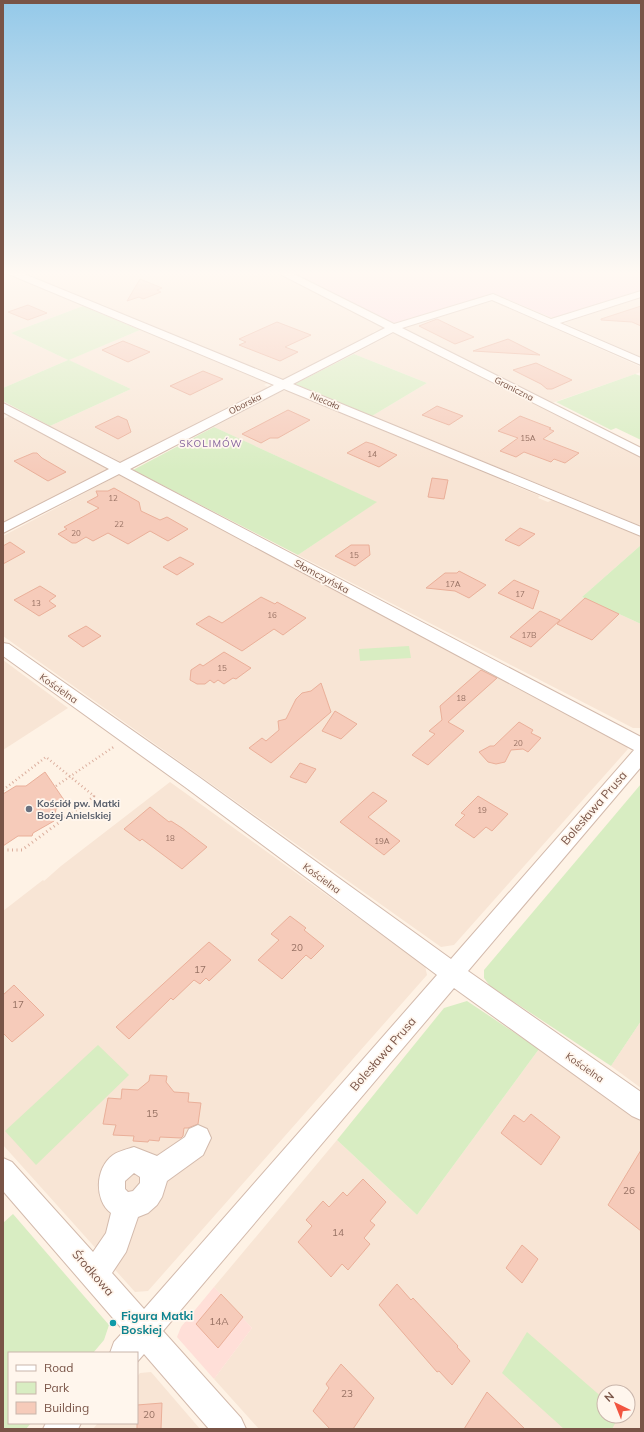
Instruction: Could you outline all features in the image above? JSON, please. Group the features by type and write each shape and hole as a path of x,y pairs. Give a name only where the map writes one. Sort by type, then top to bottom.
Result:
{"street":[{"name":"Niecała","path":"171,338 641,532"},
{"name":"Oborska","path":"3,529 373,338"},
{"name":"Graniczna","path":"415,338 641,453"},
{"path":"587,338 641,362"},
{"name":"Słomczyńska","path":"3,407 121,468 641,745"},
{"name":"Kościelna","path":"3,648 192,782 452,973 641,1106"},
{"name":"Bolesława Prusa","path":"126,1352 641,754"},
{"path":"153,1175 194,1146 198,1138"},
{"path":"126,1161 140,1161 151,1169 154,1183 147,1196 134,1204 127,1205 120,1203 115,1199 110,1186 115,1171 126,1161"},
{"name":"Środkowa","path":"3,1171 230,1429"},
{"path":"92,1272 104,1263 120,1237 127,1205"}],"path":[{"path":"56,786 118,744"},
{"path":"3,790 46,757 94,796 22,850 3,850"}],"shaded area":[{"path":"3,338 21,338 68,360 3,388"},
{"path":"121,338 159,338 268,383 264,385 268,387 125,461 119,461 50,426 131,389 68,360"},
{"path":"181,338 366,338 285,379 281,379"},
{"path":"385,338 407,338 641,458 641,523 639,525 372,416 427,383 354,354"},
{"path":"422,338 576,338 641,367 641,372 552,403"},
{"path":"598,338 641,338 641,357"},
{"path":"282,391 288,391 540,496 538,498 548,502 552,500 641,537 641,545 582,597 641,624 641,728 633,728 298,555 376,502 214,427"},
{"path":"9,416 106,468 106,471 3,523 3,419"},
{"path":"119,475 624,742 628,749 454,945 441,947 3,636 3,536"},
{"path":"3,660 68,708 3,750"},
{"path":"170,782 425,966 427,975 148,1291 135,1292 3,1145 3,911 43,880 44,881 61,866"},
{"path":"641,1021 641,1088 611,1066"},
{"path":"539,1049 641,1121 641,1429 259,1429 214,1379 252,1328 214,1287 337,1140 417,1215"},
{"path":"214,1287 252,1328 214,1379 177,1337 181,1327"},
{"path":"151,1372 200,1429 93,1429 97,1424 138,1424 138,1376 140,1373"}],"green space":[{"path":"21,338 121,338 69,360 131,389 50,426 3,401 3,388 68,360"},
{"path":"354,354 427,383 372,416 295,384"},
{"path":"635,374 641,376 641,440 616,428 611,430 556,402"},
{"path":"214,427 377,502 298,555 133,470"},
{"path":"641,545 641,624 582,597"},
{"path":"409,646 411,658 360,661 359,649"},
{"path":"641,784 641,1021 611,1066 490,986 484,978 484,970"},
{"path":"467,1001 539,1049 417,1215 337,1140 444,1008"},
{"path":"98,1045 129,1075 36,1165 5,1131"},
{"path":"13,1214 109,1325 104,1340 94,1352 8,1352 8,1424 30,1424 26,1429 3,1429 3,1223"},
{"path":"527,1332 596,1392 596,1424 615,1424 612,1429 564,1429 502,1373"}],"building":[{"path":"305,338 285,347 298,352 280,361 239,345 246,342 239,339"},
{"path":"443,338 472,338 455,344"},
{"path":"508,339 540,355 473,351"},
{"path":"123,341 150,352 128,362 102,350"},
{"path":"536,363 572,380 552,389 547,389 541,384 513,370"},
{"path":"203,371 223,379 190,395 170,386"},
{"path":"437,406 463,416 449,425 422,415"},
{"path":"288,410 310,420 278,438 270,438 261,443 242,434"},
{"path":"118,416 127,420 131,432 118,439 95,427"},
{"path":"520,416 551,428 549,429 554,431 543,439 579,453 565,463 554,459 551,462 524,452 516,457 500,451 518,438 498,431"},
{"path":"366,442 397,455 379,467 347,453"},
{"path":"33,453 37,453 42,458 66,472 48,481 14,461"},
{"path":"432,478 448,480 444,499 428,497"},
{"path":"114,488 139,502 141,511 160,520 167,517 188,529 168,541 150,531 128,544 108,533 93,541 86,537 76,543 72,543 58,534 67,529 64,527 99,508 87,502 98,496 96,491 108,491"},
{"path":"520,528 535,534 519,546 505,540"},
{"path":"10,542 25,552 3,564 3,546"},
{"path":"351,545 369,545 370,555 355,566 335,556"},
{"path":"180,557 194,564 177,575 163,567"},
{"path":"459,571 486,585 469,598 455,591 426,588 445,573 457,573"},
{"path":"514,580 539,591 533,609 498,593"},
{"path":"40,586 56,596 49,601 56,606 39,616 14,600"},
{"path":"261,597 275,604 277,602 306,618 283,635 274,629 242,651 196,624 209,616 222,623"},
{"path":"585,598 619,614 592,640 557,624"},
{"path":"540,611 560,620 531,647 510,637"},
{"path":"86,626 101,636 83,647 68,636"},
{"path":"224,652 251,668 236,679 233,678 224,684 218,680 214,683 210,680 205,684 197,684 190,680 191,670 200,664 203,666"},
{"path":"481,670 497,678 448,722 464,731 428,765 412,755 435,734 429,731 442,720 440,706"},
{"path":"321,683 331,712 271,763 249,748 262,738 266,741 279,730 278,721 286,719 296,699 302,693 311,691"},
{"path":"335,711 357,724 341,739 322,731"},
{"path":"519,722 533,730 531,733 541,738 528,752 523,749 511,750 505,762 496,764 488,762 479,752 490,746 494,746"},
{"path":"300,763 316,769 306,783 290,777"},
{"name":"Kościół pw. Matki Bożej Anielskiej","path":"45,772 66,803 56,809 54,821 33,833 32,836 18,836 3,846 3,794 16,786 26,786"},
{"path":"373,792 387,801 368,817 400,841 384,855 340,822"},
{"path":"478,796 508,814 492,831 486,827 474,838 455,825 465,815 461,813"},
{"path":"150,807 169,822 171,821 182,828 207,847 182,869 142,839 140,841 124,829"},
{"path":"290,916 306,928 304,930 324,946 311,959 306,955 282,979 258,960 279,940 271,934"},
{"path":"209,942 231,960 209,981 206,978 200,984 194,980 173,1000 171,998 129,1039 116,1027"},
{"path":"14,985 44,1015 12,1042 3,1033 3,995"},
{"path":"150,1075 167,1076 166,1082 174,1092 189,1093 188,1102 201,1103 198,1124 184,1128 183,1136 181,1138 160,1137 159,1141 133,1141 134,1136 113,1135 116,1125 103,1124 108,1098 121,1099 122,1089 138,1090 149,1081"},
{"path":"531,1114 560,1137 541,1165 501,1133 514,1115 524,1122"},
{"path":"641,1150 641,1231 608,1205"},
{"path":"363,1179 386,1202 370,1221 375,1225 364,1238 370,1244 348,1270 342,1264 331,1277 298,1242 312,1226 306,1220 323,1201 329,1207 343,1192 347,1196"},
{"path":"522,1245 538,1259 522,1283 506,1268"},
{"path":"397,1284 411,1300 413,1298 470,1361 452,1385 439,1371 437,1372 379,1305"},
{"path":"221,1294 243,1317 218,1348 196,1324"},
{"path":"341,1364 374,1398 353,1429 330,1429 313,1411 329,1388 326,1384"},
{"path":"487,1392 525,1429 464,1429"},
{"path":"162,1403 161,1429 137,1429 138,1405"}],"place":[{"name":"Kościół pw. Matki Bożej Anielskiej","path":"29,809"},
{"name":"Figura Matki Boskiej","path":"113,1323"}],"district":[{"name":"SKOLIMÓW","path":"211,443"}]}
